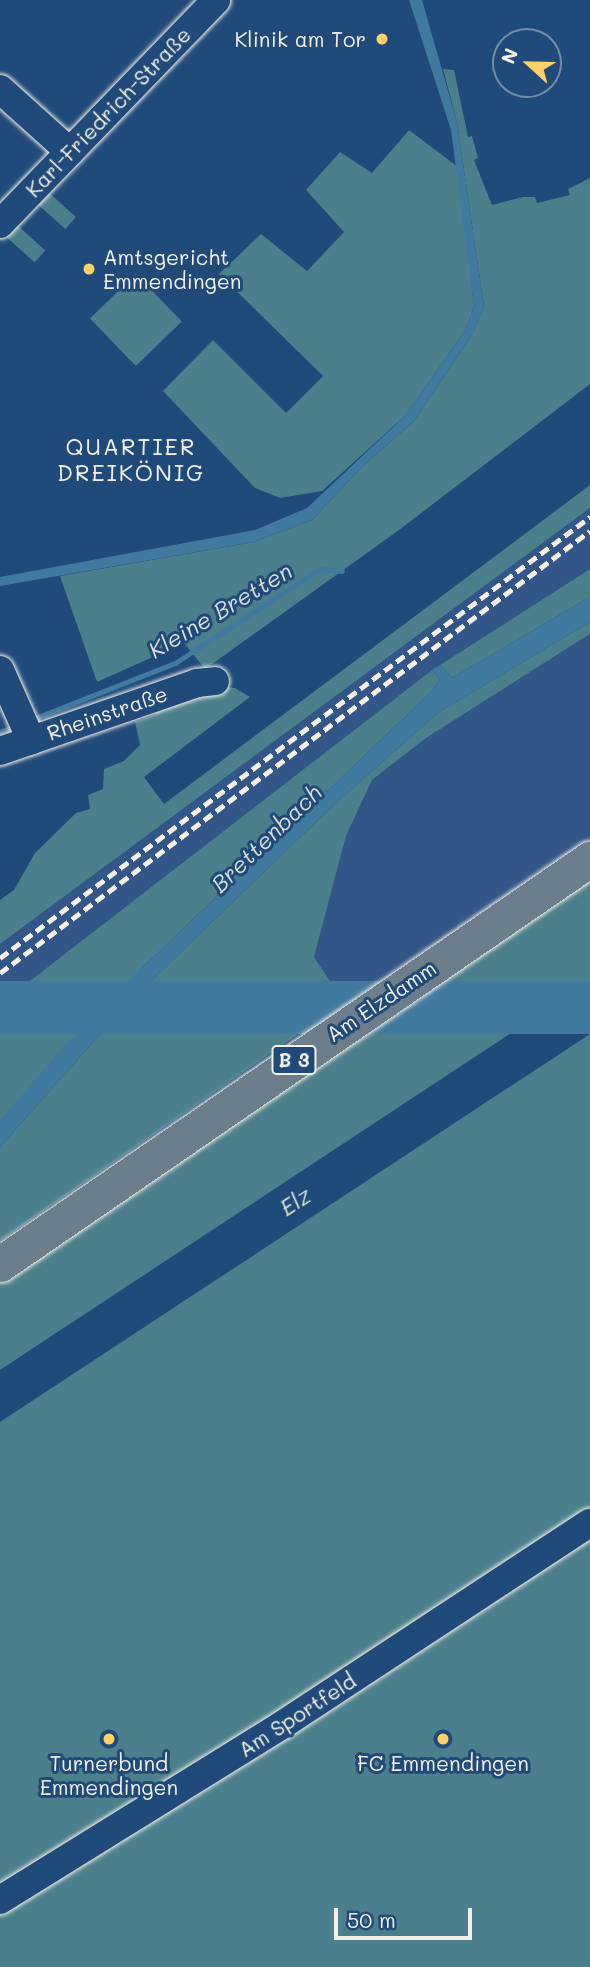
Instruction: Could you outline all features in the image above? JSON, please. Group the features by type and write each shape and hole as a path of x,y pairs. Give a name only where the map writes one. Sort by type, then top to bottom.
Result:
{"main road":[{"name":"Am Elzdamm","path":"0,1264 590,859"}],"street":[{"name":"Karl-Friedrich-Straße","path":"0,224 216,0"},
{"path":"0,89 70,152"},
{"path":"0,670 26,728"},
{"name":"Rheinstraße","path":"0,751 26,728 198,683 215,681"},
{"name":"Am Sportfeld","path":"0,1900 282,1725 590,1523"}],"shaded area":[{"path":"590,508 590,569 432,670 0,1004 0,944"},
{"path":"590,634 590,872 361,1027 314,957 346,836 372,780 426,738"}],"green space":[{"path":"443,69 454,70 468,137 472,136 478,158 474,160 492,205 523,197 535,197 537,203 570,195 568,189 590,178 590,384 399,530 205,669 184,643 97,682 60,576 254,542 312,520 363,466 414,421 472,335 484,307 457,122"},
{"path":"409,130 458,167 474,307 466,329 406,415 322,491 280,498 255,488 163,391 213,340 286,413 323,376 219,274 261,234 307,271 344,232 306,190 340,152 372,173"},
{"path":"47,191 76,217 65,229 36,203"},
{"path":"17,225 45,250 35,262 6,237"},
{"path":"136,274 182,321 136,366 90,318"},
{"path":"590,485 590,508 0,944 0,900 14,890 35,853 76,813 90,809 88,795 103,789 104,769 124,761 140,745 135,722 155,715 157,702 218,686 235,688 250,697 144,777 164,804"},
{"path":"590,569 590,597 452,678 440,665"},
{"path":"590,622 590,634 426,738 372,780 346,836 314,957 344,1002 0,1241 0,1147 128,1003 339,800 439,712"},
{"path":"432,670 440,679 431,692 145,965 0,1121 0,1004"},
{"path":"590,872 590,981 0,1370 0,1275"},
{"path":"590,1034 590,1967 0,1967 0,1422"}],"water":[{"path":"409,0 422,0 457,122 484,307 472,335 414,421 363,466 312,520 254,542 0,586 0,577 255,530 307,508 406,415 466,329 474,307 451,130"},
{"path":"590,597 590,622 439,712 339,800 128,1003 0,1147 0,1121 56,1055 145,965 431,692 440,679 432,670 440,665 452,678"},
{"path":"0,981 590,981 590,1034 0,1034"}],"waterway":[{"name":"Kleine Bretten","path":"30,720 175,663 320,569 342,571"},
{"name":"Kleine Bretten","path":"0,732 15,726"}],"railway":[{"path":"0,958 590,517"},
{"path":"0,973 590,531"}],"place":[{"name":"Klinik am Tor","path":"382,39"},
{"name":"Amtsgericht Emmendingen","path":"89,269"},
{"name":"Turnerbund Emmendingen","path":"109,1739"},
{"name":"FC Emmendingen","path":"443,1739"}],"district":[{"name":"QUARTIER DREIKÖNIG","path":"131,459"}],"water label":[{"name":"Brettenbach","path":"266,838"},
{"name":"Elz","path":"295,1201"}]}
